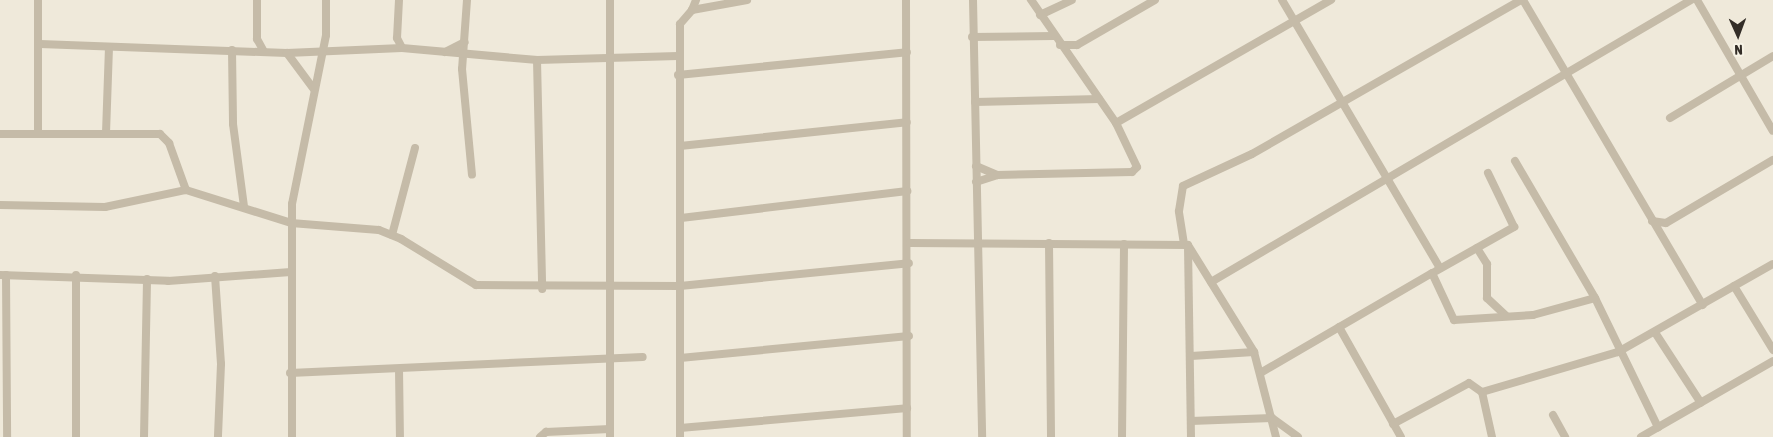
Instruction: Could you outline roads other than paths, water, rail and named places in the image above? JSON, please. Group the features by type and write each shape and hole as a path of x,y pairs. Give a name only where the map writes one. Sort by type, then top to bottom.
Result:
{"street":[{"path":"38,0 40,44 38,134"},
{"path":"256,0 257,39 263,50"},
{"path":"292,437 290,373 291,223 313,88 328,25 326,0"},
{"path":"390,49 397,38 399,0"},
{"path":"466,0 464,54 472,175"},
{"path":"540,437 546,432 610,433 612,59 610,0"},
{"path":"680,437 681,218 678,56 680,24 692,10 696,0"},
{"path":"692,10 747,0"},
{"path":"906,0 907,191 910,243 907,437"},
{"path":"973,0 972,37 979,245 982,437"},
{"path":"976,182 997,175 1135,170 1136,157 1116,122 1060,46 1031,0"},
{"path":"1040,15 1072,0"},
{"path":"1060,46 1077,45 1154,0"},
{"path":"1282,0 1440,268"},
{"path":"1116,122 1331,0"},
{"path":"1191,437 1191,356 1186,245 1179,211 1182,186 1343,103 1522,0 1569,75 1652,221 1703,305"},
{"path":"1211,282 1387,178 1569,75 1691,0"},
{"path":"1697,0 1773,131"},
{"path":"972,37 1054,36"},
{"path":"397,38 402,48"},
{"path":"246,50 257,39"},
{"path":"445,52 465,42"},
{"path":"40,44 109,48 263,50 287,53 321,49 402,48 537,60 678,56"},
{"path":"1072,61 1077,45"},
{"path":"106,133 109,48"},
{"path":"232,50 233,124 244,206"},
{"path":"678,75 907,52"},
{"path":"287,53 313,88"},
{"path":"1670,118 1773,56"},
{"path":"537,60 542,289"},
{"path":"975,102 1099,99"},
{"path":"680,146 907,122"},
{"path":"0,134 106,133 163,136 186,190"},
{"path":"392,235 415,148"},
{"path":"1661,236 1666,223 1773,160"},
{"path":"1515,161 1596,298 1615,338 1618,352 1658,427"},
{"path":"976,166 997,175"},
{"path":"1262,372 1440,268 1514,228 1488,173"},
{"path":"0,205 106,207 186,190 244,206 291,223 355,226 392,235 462,280 542,289 610,286 680,286 909,263"},
{"path":"681,218 907,191"},
{"path":"1652,221 1666,223"},
{"path":"910,243 1186,245"},
{"path":"1050,243 1051,437"},
{"path":"1122,437 1124,244"},
{"path":"1186,245 1254,352 1262,372 1276,437"},
{"path":"1477,248 1487,264 1490,304 1506,316"},
{"path":"1482,392 1618,352 1656,334 1773,264"},
{"path":"7,437 3,275 76,275 147,280 291,272"},
{"path":"1432,273 1454,320 1563,310 1596,298"},
{"path":"76,275 76,437"},
{"path":"215,276 221,364 218,437"},
{"path":"144,437 147,280"},
{"path":"1734,286 1773,350"},
{"path":"1339,327 1401,437"},
{"path":"1656,334 1701,403"},
{"path":"680,358 909,336"},
{"path":"1615,338 1634,344"},
{"path":"1191,356 1254,352"},
{"path":"290,373 609,357 643,357"},
{"path":"1641,437 1773,361"},
{"path":"399,369 400,437"},
{"path":"1394,424 1461,385 1468,383 1482,392 1492,437"},
{"path":"680,428 907,408"},
{"path":"1553,415 1564,437"},
{"path":"1191,420 1272,418 1298,437"}]}
